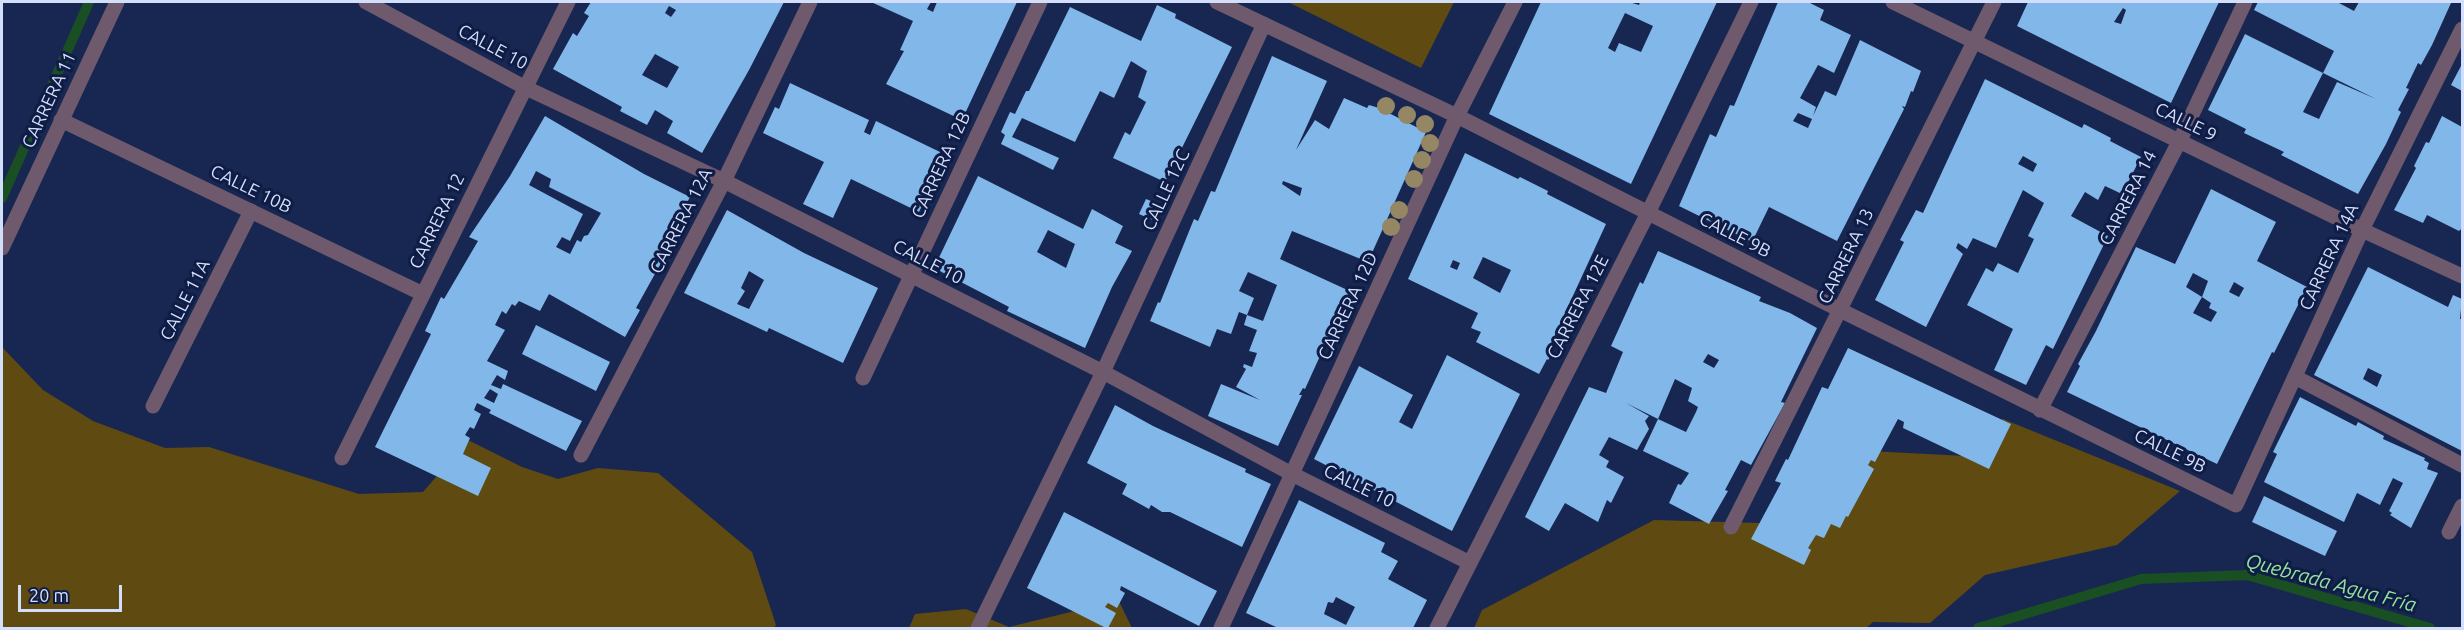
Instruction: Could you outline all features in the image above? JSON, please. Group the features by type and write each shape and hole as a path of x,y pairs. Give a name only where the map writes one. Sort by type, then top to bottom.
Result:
{"street":[{"name":"CARRERA 11","path":"2,248 117,2"},
{"name":"CALLE 10","path":"366,2 524,87 724,181 911,275 1103,372 1292,474 1470,563"},
{"name":"CARRERA 12","path":"342,458 568,2"},
{"name":"CARRERA 12A","path":"581,455 724,181 810,2"},
{"name":"CARRERA 12B","path":"863,378 1040,2"},
{"name":"CALLE 9B","path":"1216,2 1457,116 2040,410 2236,505"},
{"name":"CARRERA 12D","path":"1221,628 1457,116 1515,2"},
{"name":"CARRERA 12E","path":"1437,628 1648,213 1751,2"},
{"name":"CALLE 9","path":"1893,2 2362,230 2463,276"},
{"name":"CARRERA 13","path":"1731,527 1994,2"},
{"name":"CARRERA 14","path":"2040,410 2180,140 2245,2"},
{"name":"CALLE 12C","path":"978,628 1103,372 1264,24"},
{"name":"CARRERA 14A","path":"2236,505 2362,230 2463,29"},
{"name":"CALLE 10B","path":"61,120 423,294"},
{"name":"CALLE 11A","path":"153,406 251,211"},
{"path":"2295,377 2463,465"},
{"path":"2449,532 2463,506"}],"shaded area":[{"path":"1288,2 1454,2 1421,68"},
{"path":"2,347 43,390 93,421 165,448 209,447 359,494 423,492 468,440 522,467 558,479 598,468 658,473 752,552 776,625 774,628 2,628"},
{"path":"2003,419 2180,491 2117,545 1985,575 1930,623 1873,622 1866,628 1474,628 1482,610 1654,520 1760,523 1869,451 1966,456"},
{"path":"1113,589 1132,628 909,628 915,614 966,609 1009,627 1083,609"}],"building":[{"path":"591,2 784,2 702,153 667,133 673,121 655,110 647,125 620,111 622,107 553,69 573,33 577,36 589,16 584,13","holes":["669,6 676,10 671,17 665,13","655,54 679,67 667,88 642,75"]},
{"path":"871,2 931,2 927,9 933,12 937,2 1017,2 962,120 886,84 904,51 900,50 913,21"},
{"path":"1541,2 1629,2 1639,5 1640,2 1717,2 1631,184 1489,114","holes":["1625,13 1653,26 1641,52 1619,43 1615,52 1608,48"]},
{"path":"1778,2 1808,2 1824,10 1820,20 1851,35 1834,73 1818,65 1800,98 1816,107 1813,116 1825,91 1836,96 1860,40 1921,71 1913,92 1911,91 1905,107 1902,106 1904,109 1837,241 1769,207 1752,242 1679,206 1710,134 1716,137 1730,105 1734,106","holes":["1798,113 1812,119 1808,128 1793,121"]},
{"path":"2028,2 2219,2 2171,103 2017,26","holes":["2123,8 2126,10 2121,24 2114,22"]},
{"path":"2258,2 2340,2 2354,11 2359,2 2451,3 2421,65 2418,63 2406,88 2409,89 2398,110 2401,112 2358,194 2281,155 2284,152 2244,133 2246,129 2208,110 2245,34 2323,73 2334,51 2254,10","holes":["2323,73 2376,99 2337,82 2319,119 2303,112"]},
{"path":"1157,5 1176,14 1175,18 1232,47 1165,182 1113,158 1125,132 1130,135 1146,102 1138,97 1147,71 1131,61 1114,98 1100,91 1075,142 1022,118 1012,137 1059,158 1053,170 1001,144 1005,135 1001,132 1010,112 1015,114 1026,91 1029,91 1070,7 1141,41"},
{"path":"1272,56 1327,81 1296,150 1315,120 1329,129 1344,98 1367,108 1369,105 1379,108 1426,132 1368,262 1292,231 1280,259 1354,293 1345,315 1343,313 1305,389 1303,388 1299,395 1302,395 1278,446 1208,416 1221,384 1260,400 1236,387 1246,369 1243,367 1244,364 1252,367 1257,353 1249,351 1257,330 1244,325 1247,315 1239,312 1231,334 1217,329 1210,347 1150,321 1158,302 1160,303 1194,219 1198,221 1211,191 1215,192","holes":["1283,181 1302,188 1300,196 1282,184","1248,272 1277,285 1263,321 1247,315 1254,298 1239,291"]},
{"path":"2462,64 2462,91 2451,85"},
{"path":"1985,79 2082,128 2084,124 2141,157 2122,194 2105,186 2098,200 2085,192 2071,216 2108,236 2053,349 2046,345 2026,385 1994,370 2013,329 1967,305 1986,268 1993,272 1998,263 2018,273 2034,239 2028,236 2044,203 2023,190 1996,248 1973,238 1967,249 1958,243 1956,248 1963,254 1926,327 1875,300 1904,242 1900,240 1916,210 1923,213","holes":["2023,156 2037,164 2033,172 2018,164"]},
{"path":"790,83 869,120 864,132 870,135 876,121 940,152 929,178 934,181 919,212 851,179 833,218 803,204 824,162 763,133 775,107 779,109"},
{"path":"545,116 644,174 690,197 661,251 666,254 636,308 640,310 625,337 549,294 540,311 519,301 515,306 512,304 506,314 502,311 495,325 505,330 487,361 508,371 505,380 497,375 491,385 501,389 503,384 582,421 566,451 489,413 491,410 477,403 474,410 481,414 474,429 470,427 465,435 470,438 463,454 491,468 478,496 375,447 431,334 425,331 441,297 444,299 478,241 469,237 510,176","holes":["536,171 551,179 549,187 601,213 588,235 584,236 581,242 577,240 570,254 556,247 562,237 570,241 583,214 529,185","490,389 498,394 494,403 484,398"]},
{"path":"2442,116 2462,127 2462,228 2459,231 2427,215 2423,223 2394,210 2416,168 2414,166 2426,142 2429,143"},
{"path":"1465,153 1548,191 1547,194 1606,224 1548,350 1553,353 1539,374 1476,342 1481,332 1471,328 1478,313 1408,279","holes":["1483,257 1511,270 1500,293 1473,278","1453,260 1460,263 1457,270 1450,267"]},
{"path":"978,176 1083,229 1092,209 1123,226 1115,243 1132,251 1112,287 1085,348 1007,311 1009,307 934,268","holes":["1048,230 1075,244 1066,268 1037,252"]},
{"path":"2211,189 2276,222 2257,261 2307,287 2217,464 2067,392 2080,366 2078,364 2136,247 2175,264","holes":["2193,273 2208,281 2202,297 2186,287","2234,282 2244,288 2239,297 2229,292","2202,297 2211,303 2209,308 2217,312 2211,322 2193,313"]},
{"path":"1146,199 1161,205 1155,221 1139,214"},
{"path":"727,210 804,253 878,288 843,363 769,328 767,332 684,293","holes":["749,271 764,280 749,309 737,304 745,291 741,288"]},
{"path":"1658,251 1761,297 1759,301 1790,313 1817,328 1781,402 1785,403 1751,465 1741,460 1725,490 1728,491 1709,524 1669,503 1678,484 1681,485 1689,473 1643,451 1658,419 1626,403 1649,416 1645,421 1649,429 1637,450 1609,437 1599,455 1609,461 1606,467 1624,477 1611,503 1607,500 1598,522 1565,503 1549,531 1525,517 1589,387 1606,393 1623,352 1611,346 1640,282 1643,284","holes":["1708,354 1719,360 1714,368 1703,362","1675,379 1692,388 1688,401 1698,407 1686,432 1658,419"]},
{"path":"2368,267 2448,307 2453,295 2462,299 2460,319 2462,319 2462,451 2314,375","holes":["2368,368 2382,375 2377,387 2363,379"]},
{"path":"536,325 610,362 596,391 522,354"},
{"path":"1848,348 2011,424 1989,469 1903,428 1904,422 1898,419 1875,462 1871,460 1868,465 1874,469 1848,517 1846,516 1840,528 1831,524 1824,538 1816,535 1808,548 1811,550 1804,565 1751,539 1781,483 1775,481 1786,459 1788,460 1822,387 1828,389"},
{"path":"1447,355 1520,394 1452,531 1314,459 1359,366 1413,395 1399,422 1412,429"},
{"path":"2300,397 2356,426 2358,422 2384,436 2383,439 2425,458 2424,460 2429,463 2427,469 2438,473 2411,528 2390,515 2392,513 2389,511 2403,483 2393,478 2380,505 2357,493 2344,522 2264,482 2277,454 2273,452"},
{"path":"1115,405 1153,426 1246,469 1245,472 1271,484 1242,547 1170,512 1162,512 1151,505 1149,509 1122,494 1127,484 1087,463"},
{"path":"2264,496 2337,531 2325,556 2252,522"},
{"path":"1299,500 1385,543 1381,552 1398,561 1388,579 1427,600 1413,628 1278,628 1246,613","holes":["1336,597 1355,607 1346,625 1324,614 1328,602 1333,603"]},
{"path":"1064,512 1217,591 1199,626 1121,586 1120,590 1125,593 1117,608 1108,603 1105,607 1116,613 1108,628 1027,588"}],"waterway":[{"path":"2,198 89,2"},
{"name":"Quebrada Agua Fría","path":"1978,628 2141,579 2247,575 2430,628"}]}
